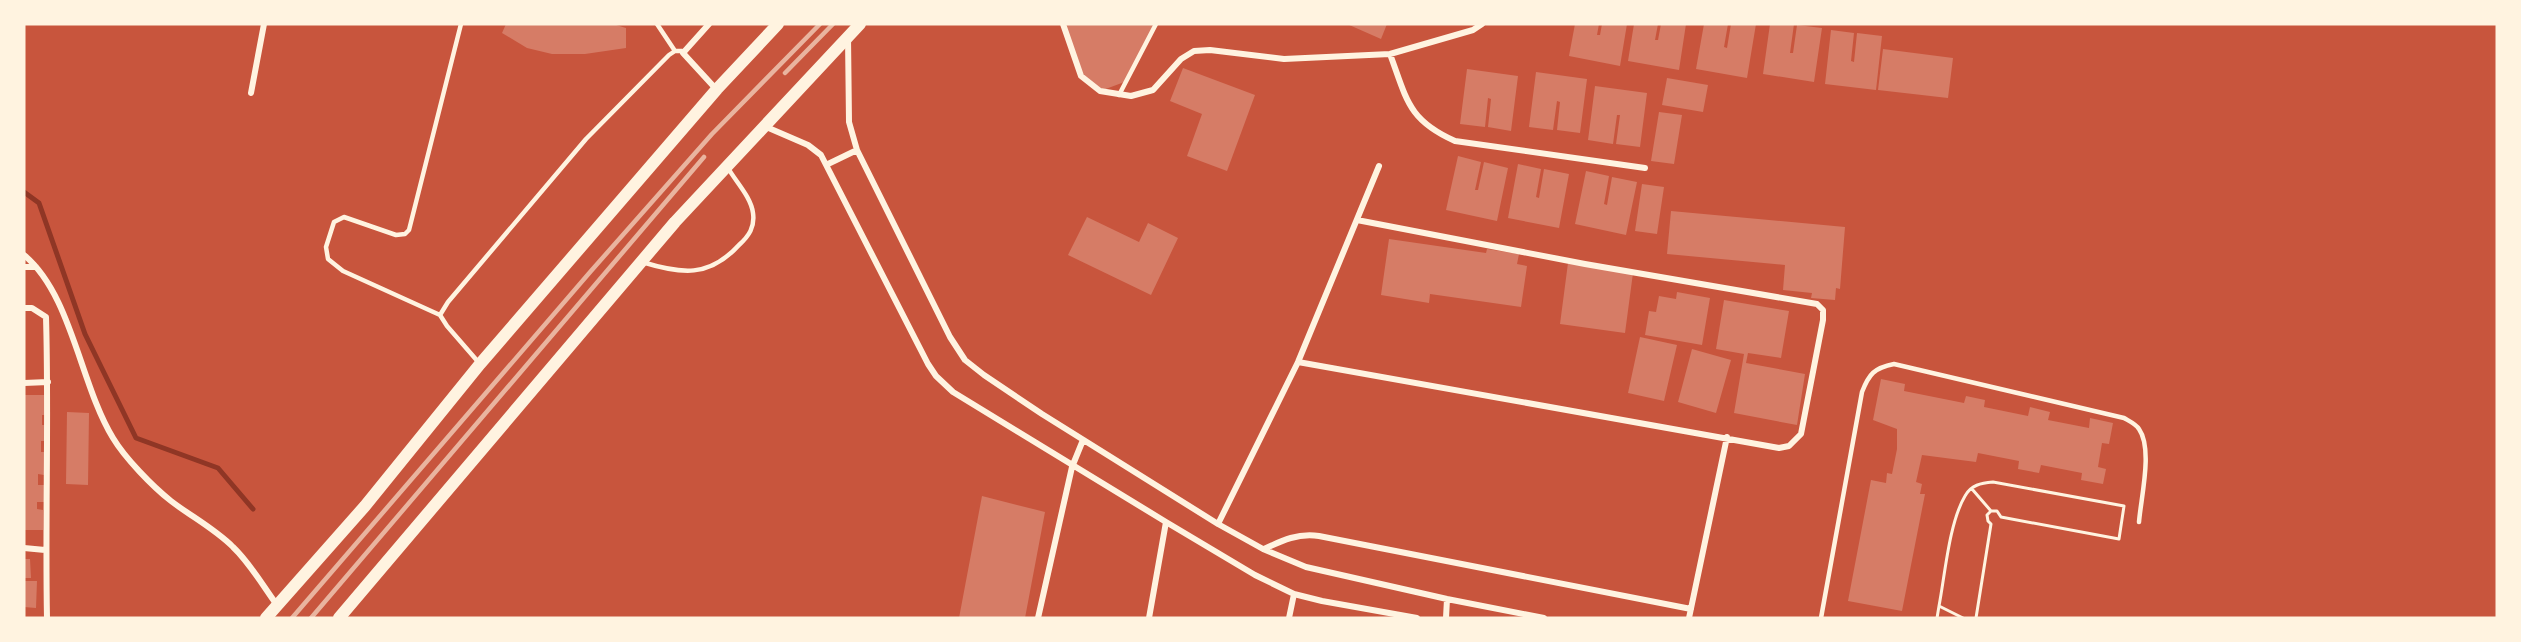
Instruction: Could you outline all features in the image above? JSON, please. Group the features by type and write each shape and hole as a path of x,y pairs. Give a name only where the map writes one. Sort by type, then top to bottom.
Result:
{"main road":[{"path":"266,618 365,506 480,364 717,89 778,24"},
{"path":"339,618 641,262 860,24"}],"street":[{"path":"251,93 264,24"},
{"path":"709,24 679,51 717,89"},
{"path":"1063,24 1081,76 1100,91 1119,95 1142,94 1153,90 1181,59 1194,51 1210,50 1284,59 1390,54 1473,30 1482,24"},
{"path":"848,36 849,122 857,150 950,337 965,360 1083,440 1218,524 1263,549 1306,567 1544,618"},
{"path":"1390,54 1407,99 1416,115 1432,130 1455,141 1645,168"},
{"path":"764,126 808,145 828,164 936,376 953,392 1072,467 1255,575 1294,594 1322,602 1417,618"},
{"path":"828,164 857,150"},
{"path":"1218,524 1298,362 1379,166"},
{"path":"1298,362 1779,448 1796,442 1801,434 1823,320 1822,310 1817,304 1585,264 1357,220"},
{"path":"24,255 47,281 61,309 90,392 113,439 143,474 171,501 204,523 235,548 277,605"},
{"path":"24,267 36,267"},
{"path":"24,308 32,308 45,317 48,382 45,550 47,618"},
{"path":"24,383 48,382"},
{"path":"1689,618 1727,437"},
{"path":"1038,618 1072,467 1083,440"},
{"path":"1149,618 1166,522"},
{"path":"1263,549 1292,536 1305,534 1691,609"},
{"path":"24,548 45,550"},
{"path":"1289,618 1294,594"},
{"path":"1446,618 1447,599"}],"lane":[{"path":"461,24 409,230 405,234 396,235 344,217 339,218 331,228 327,247 328,259 343,271 440,315 480,364"},
{"path":"440,315 448,302 586,139 679,51 657,24"},
{"path":"1119,95 1156,24"},
{"path":"641,262 669,270 698,271 721,261 743,242 752,230 753,213 748,199 727,166"},
{"path":"1829,618 1821,617 1862,392 1869,375 1879,367 1894,364 2112,415 2138,426 2144,438 2146,452 2139,522"}],"path":[{"path":"1937,618 1956,520 1966,494 1978,484 1993,482 2124,506 2119,539 2001,517 1997,511 1991,511 1987,515 1991,524 1976,618"},
{"path":"1972,489 1991,511"},
{"path":"1939,606 1963,618"}],"building":[{"path":"506,24 613,24 626,28 626,48 585,54 552,54 527,48 502,33"},
{"path":"1064,24 1156,24 1127,81 1103,90 1082,75"},
{"path":"1347,24 1387,24 1381,39"},
{"path":"1575,24 1599,24 1597,35 1600,35 1602,24 1627,24 1620,66 1569,56"},
{"path":"1634,24 1658,24 1655,40 1658,40 1661,24 1686,24 1679,70 1628,61"},
{"path":"1704,24 1728,24 1724,47 1727,48 1731,24 1756,24 1747,78 1696,69"},
{"path":"1770,24 1794,24 1790,53 1793,53 1797,25 1822,28 1814,82 1763,74"},
{"path":"1831,30 1854,33 1851,61 1854,62 1857,33 1882,36 1876,90 1825,84"},
{"path":"1883,49 1953,58 1948,98 1878,90"},
{"path":"1183,68 1255,95 1227,171 1187,156 1202,114 1170,101"},
{"path":"1467,69 1518,76 1511,131 1488,127 1491,99 1488,98 1485,127 1460,124"},
{"path":"1536,72 1587,79 1580,133 1557,130 1560,102 1557,101 1553,130 1529,127"},
{"path":"1667,78 1708,85 1703,112 1662,105"},
{"path":"1595,86 1647,93 1640,147 1616,144 1620,115 1617,115 1613,144 1588,140"},
{"path":"1659,112 1682,115 1674,164 1651,161"},
{"path":"1458,156 1481,162 1475,190 1478,190 1484,162 1508,168 1497,221 1446,210"},
{"path":"1518,164 1541,169 1536,197 1539,198 1544,169 1569,174 1559,228 1508,218"},
{"path":"1586,171 1609,176 1604,204 1607,205 1612,177 1637,182 1626,235 1575,224"},
{"path":"1642,184 1664,187 1657,234 1635,231"},
{"path":"1671,211 1845,227 1840,289 1836,288 1835,300 1811,298 1812,293 1783,290 1785,265 1667,254"},
{"path":"1087,217 1139,242 1148,223 1178,238 1151,295 1068,255"},
{"path":"1389,239 1486,253 1487,249 1519,254 1517,264 1527,266 1521,307 1430,294 1429,303 1381,295"},
{"path":"1568,263 1633,273 1625,333 1560,324"},
{"path":"1677,292 1710,298 1702,345 1645,335 1649,311 1656,312 1659,296 1676,299"},
{"path":"1724,300 1789,311 1781,358 1748,353 1746,363 1805,374 1797,425 1734,413 1744,354 1716,349"},
{"path":"1640,337 1677,345 1664,401 1628,393"},
{"path":"1692,349 1731,360 1716,413 1678,402"},
{"path":"1881,379 1905,384 1904,391 1964,403 1966,396 1985,400 1984,407 2028,416 2030,407 2050,412 2048,420 2089,428 2090,418 2113,423 2109,444 2102,443 2098,467 2106,469 2103,484 2081,480 2082,473 2041,465 2039,473 2018,469 2019,461 1978,453 1976,462 1922,455 1916,482 1922,484 1920,494 1925,494 1902,611 1848,601 1871,480 1886,483 1887,473 1892,474 1897,449 1897,429 1873,420"},
{"path":"24,395 46,395 45,415 42,415 42,425 45,425 45,441 41,441 41,452 44,452 44,475 38,474 38,485 44,485 44,502 37,502 37,509 43,510 43,530 24,530"},
{"path":"67,412 89,413 88,485 66,484"},
{"path":"982,496 1045,512 1025,618 959,618"},
{"path":"24,559 30,559 31,578 24,578"},
{"path":"24,581 37,581 36,608 24,607"}],"waterway":[{"path":"24,192 39,203 85,334 136,438 218,468 253,509"}],"railway":[{"path":"292,618 712,134 820,24"},
{"path":"785,73 833,24"},
{"path":"311,618 704,157"}]}
